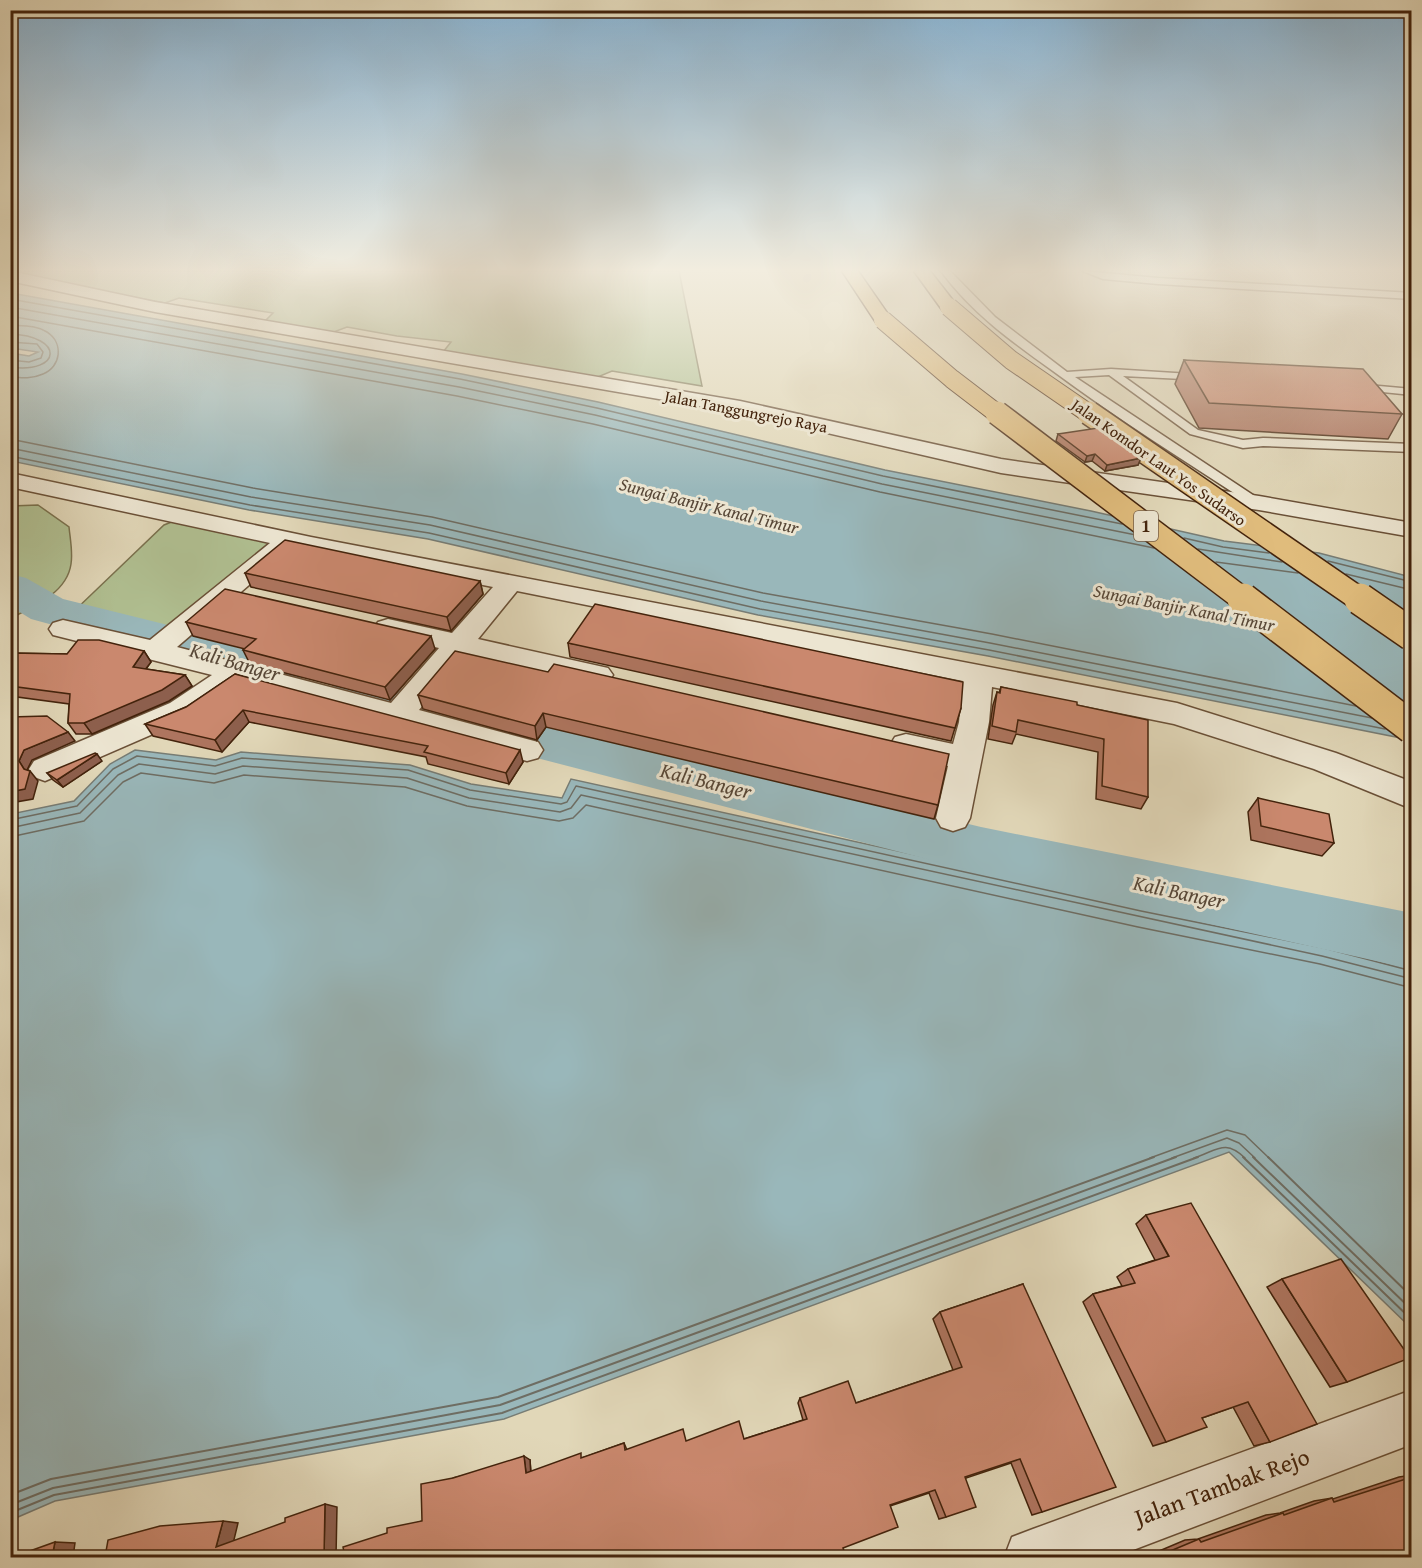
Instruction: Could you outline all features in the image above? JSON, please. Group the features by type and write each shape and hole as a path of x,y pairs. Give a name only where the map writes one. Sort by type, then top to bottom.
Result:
{"highway":[{"name":"1","path":"911,344 952,379 1412,728"},
{"name":"Jalan Komdor Laut Yos Sudarso","path":"992,344 1011,360 1412,635"}],"street":[{"name":"Jalan Tanggungrejo Raya","path":"372,344 740,407 1001,466 1259,503 1412,530"},
{"path":"10,480 284,543 978,684 1177,714 1325,760 1384,783 1412,797"},
{"path":"154,650 284,543"},
{"path":"398,716 507,587"},
{"path":"225,591 264,601"},
{"path":"368,624 621,680"},
{"path":"63,629 154,650 527,750"},
{"path":"45,769 181,710 237,672"},
{"path":"953,818 974,722 978,684"},
{"path":"885,740 965,758"},
{"name":"Jalan Tambak Rejo","path":"1033,1557 1412,1417"}],"lane":[{"path":"1024,344 1064,375 1259,503"},
{"path":"1064,375 1111,372 1211,378"},
{"path":"1111,372 1194,432 1205,436 1243,444 1263,442 1412,448"},
{"path":"1340,386 1412,392"}],"green space":[{"path":"449,344 694,344 702,386 612,371 593,379 443,352"},
{"path":"38,505 69,527 71,564 63,583 56,591 39,604 11,618 11,506"},
{"path":"174,521 274,542 159,636 71,614 164,525"}],"water":[{"name":"Sungai Banjir Kanal Timur","path":"11,344 296,344 462,374 598,402 885,470 1091,511 1224,541 1319,553 1411,577 1411,740 988,656 758,615 428,539 249,510 11,461 10,353 29,356 38,352 11,348"},
{"path":"135,750 216,760 241,752 410,765 471,784 562,798 571,779 1326,943 1411,966 1411,1328 1229,1152 504,1419 55,1501 11,1520 11,814 74,801 110,764"}],"building":[{"path":"1184,360 1363,369 1402,414 1209,403"},
{"path":"1098,428 1141,458 1107,465 1095,454 1087,456 1058,434"},
{"path":"285,540 480,581 447,617 245,573"},
{"path":"225,589 431,636 385,687 243,650 256,639 186,622"},
{"path":"595,604 963,682 961,708 955,728 568,643"},
{"path":"78,640 99,640 144,651 133,667 185,675 162,690 84,723 68,723 70,694 10,686 10,653 67,654"},
{"path":"455,651 548,672 554,664 949,754 938,805 543,713 535,726 418,695"},
{"path":"235,674 520,750 506,773 424,752 428,746 243,710 215,740 145,724 186,707"},
{"path":"1001,687 1077,702 1077,705 1148,720 1148,797 1102,786 1104,739 1018,720 1016,732 992,726 997,692 1000,693"},
{"path":"47,716 68,732 24,750 19,761 24,769 30,771 25,789 10,792 10,717"},
{"path":"97,754 57,780 47,773"},
{"path":"1258,798 1329,814 1334,843 1261,826"},
{"path":"1191,1203 1317,1424 1270,1442 1248,1402 1202,1418 1207,1427 1166,1442 1093,1294 1135,1283 1128,1269 1169,1256 1146,1215"},
{"path":"1341,1259 1410,1358 1347,1382 1282,1279"},
{"path":"1023,1284 1116,1487 1042,1512 1020,1459 965,1477 976,1507 946,1517 935,1490 890,1505 898,1527 843,1548 846,1557 345,1557 343,1547 387,1533 387,1528 422,1521 421,1484 453,1478 524,1456 526,1473 581,1453 581,1458 624,1443 625,1450 683,1429 686,1441 739,1421 744,1439 807,1419 800,1398 848,1381 856,1403 962,1367 940,1312"},
{"path":"1412,1477 1412,1557 1156,1557 1199,1539 1201,1542 1283,1513 1284,1515 1332,1498 1334,1502"},
{"path":"325,1504 324,1557 105,1557 108,1540 160,1526 223,1521 216,1547 285,1522 285,1518"},
{"path":"55,1542 52,1557 13,1557"}],"waterway":[{"name":"Kali Banger","path":"10,587 47,609 147,635 228,662 278,675"},
{"name":"Kali Banger","path":"354,694 981,850 1412,941"}]}
